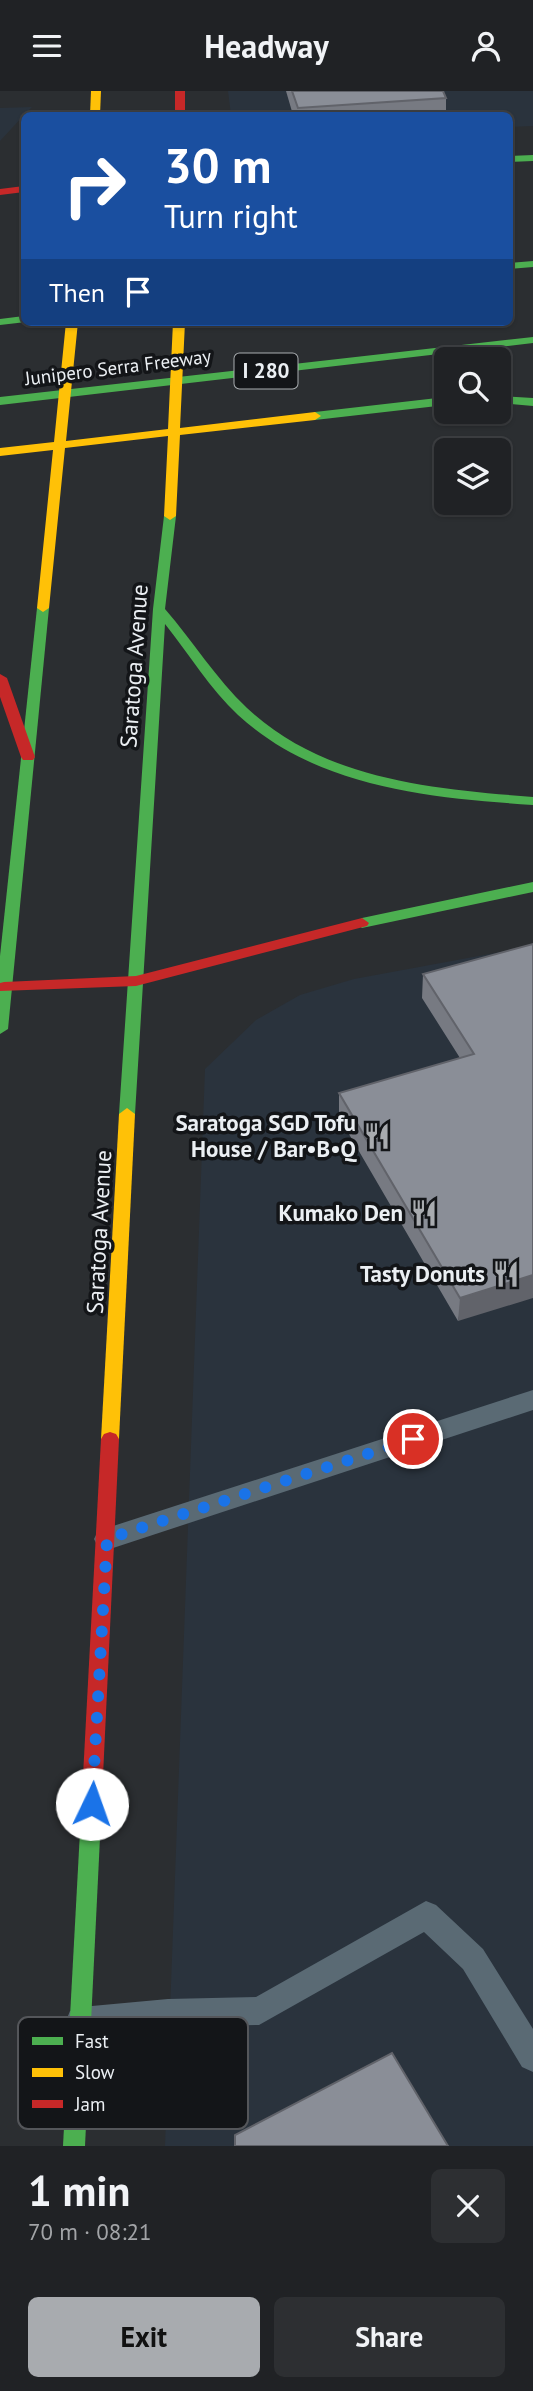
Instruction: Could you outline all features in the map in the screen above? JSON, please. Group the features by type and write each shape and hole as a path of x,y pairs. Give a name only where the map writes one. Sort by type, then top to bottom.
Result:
{"main road":[{"path":"95,112 96,91"},
{"path":"180,91 180,112"},
{"path":"513,159 533,158"},
{"path":"0,192 21,189"},
{"path":"513,266 533,264"},
{"path":"0,322 21,319"},
{"path":"0,1028 1,987 28,757 72,326"},
{"name":"Saratoga Avenue","path":"81,2017 136,981 159,608 173,488 179,326"},
{"name":"Junipero Serra Freeway","path":"0,401 533,340"},
{"path":"511,401 533,402"},
{"path":"0,452 434,402"},
{"path":"159,608 223,690 260,726 299,750 349,770 402,786 471,797 533,801"},
{"path":"0,678 28,757"},
{"path":"1,987 136,981 406,912 533,887"}],"lane":[{"path":"107,1539 533,1400"},
{"path":"124,2017 259,2011 425,1915 473,1959 533,2057"}],"shaded area":[{"path":"228,91 533,91 533,126 513,127 513,112 231,112"},
{"path":"32,107 27,112 21,112 21,118 0,141 0,108"},
{"path":"533,946 533,2146 165,2146 166,2129 248,2129 248,2017 170,2017 205,1069 256,1020 300,995 354,979"}],"building":[{"path":"292,91 443,91 446,98 298,108"},
{"path":"533,944 533,1275 460,1298 339,1093 474,1054 423,974"},
{"path":"392,2053 448,2146 235,2146 235,2135"}],"traffic: fast":[{"path":"513,159 533,158"},
{"path":"513,266 533,264"},
{"path":"0,322 21,319"},
{"path":"0,401 533,340"},
{"path":"511,401 533,402"},
{"path":"315,416 434,402"},
{"path":"127,1114 159,609 170,516"},
{"path":"0,1029 43,608"},
{"path":"159,609 243,712 273,736 306,755 342,770 418,789 533,801"},
{"path":"362,923 533,887"},
{"path":"81,2017 93,1776"},
{"path":"74,2146 75,2129"}],"traffic: slow":[{"path":"95,112 96,91"},
{"path":"43,608 72,326"},
{"path":"170,516 179,326"},
{"path":"0,452 315,416"},
{"path":"110,1439 127,1114"}],"traffic: jam":[{"path":"180,91 180,112"},
{"path":"0,192 21,189"},
{"path":"0,678 28,757"},
{"path":"4,987 136,981 362,923"},
{"path":"93,1776 110,1439"}],"place":[{"name":"Saratoga SGD Tofu House / Bar•B•Q","path":"377,1136"},
{"name":"Kumako Den","path":"424,1213"},
{"name":"Tasty Donuts","path":"506,1274"}],"route":[{"path":"92,1804 107,1539 413,1439"}]}
